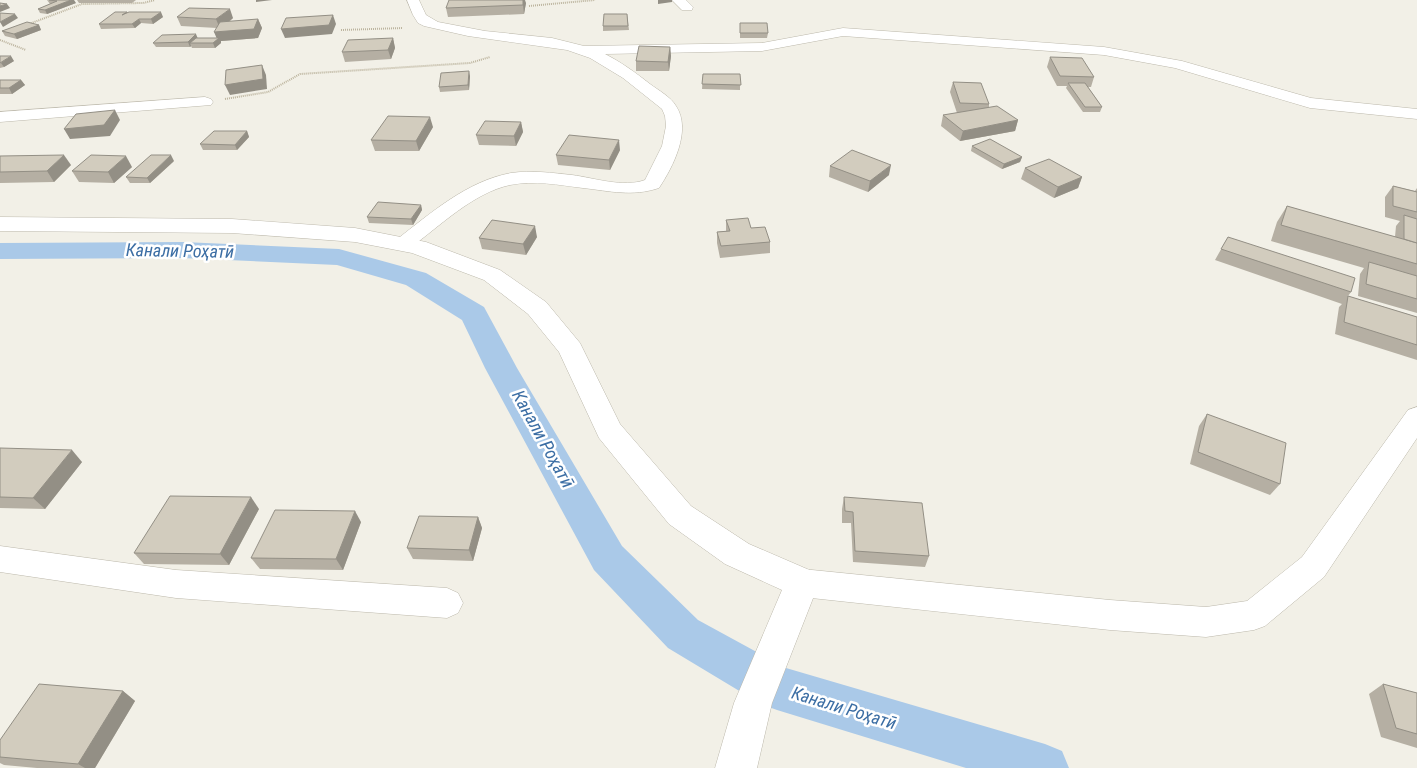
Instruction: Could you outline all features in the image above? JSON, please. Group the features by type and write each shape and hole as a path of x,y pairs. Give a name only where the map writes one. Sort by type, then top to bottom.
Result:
{"street":[{"path":"413,0 417,12 428,23 462,32 584,50 762,47 822,34 843,32 1031,45 1104,51 1177,64 1310,102 1417,114"},
{"path":"403,244 468,198 493,184 511,179 538,178 634,188 652,184 667,154 674,129 675,116 669,107 622,71 599,56 584,50"},
{"path":"0,117 205,102"},
{"path":"0,224 232,226 355,235 418,247 492,274 537,308 571,350 609,430 680,515 737,554 802,583 1120,616 1206,622 1254,615 1313,568 1417,416"},
{"path":"0,559 176,584 447,603"},
{"path":"741,764 753,703 802,583"}],"path":[{"path":"26,25 82,4 143,3 155,0"},
{"path":"529,6 594,0"},
{"path":"341,30 409,27 428,23"},
{"path":"0,40 26,50"},
{"path":"205,102 268,92 300,74 470,63 532,41"}],"building":[{"path":"49,0 71,0 45,10 38,9 57,1"},
{"path":"449,0 523,0 523,5 446,8"},
{"path":"189,8 230,9 216,19 177,17"},
{"path":"115,12 127,12 122,15 129,12 161,12 151,19 139,19 132,24 99,24"},
{"path":"0,13 15,14 0,22"},
{"path":"604,14 627,14 628,26 603,26"},
{"path":"333,15 329,25 281,29 286,18"},
{"path":"258,19 254,29 214,32 220,22"},
{"path":"27,22 39,25 14,34 2,31"},
{"path":"740,23 767,23 768,33 740,33"},
{"path":"196,34 188,42 153,43 162,35"},
{"path":"196,38 219,38 213,43 190,43"},
{"path":"393,38 388,50 342,52 348,40"},
{"path":"639,46 670,47 668,62 636,61"},
{"path":"0,56 11,56 0,63"},
{"path":"1050,57 1082,58 1094,77 1060,76"},
{"path":"262,65 263,79 225,85 226,70"},
{"path":"469,71 468,85 439,87 441,73"},
{"path":"703,74 740,74 741,85 702,84"},
{"path":"0,80 21,80 9,88 0,88"},
{"path":"953,82 981,83 989,104 960,103"},
{"path":"1068,83 1085,83 1102,107 1085,107"},
{"path":"997,106 1018,120 963,131 943,115"},
{"path":"115,110 104,125 64,129 76,114"},
{"path":"388,116 430,117 416,141 371,140"},
{"path":"485,121 521,122 514,136 476,135"},
{"path":"214,131 247,131 235,145 200,144"},
{"path":"569,135 619,140 609,160 556,155"},
{"path":"990,139 1022,157 1004,164 972,146"},
{"path":"852,150 891,165 870,181 830,166"},
{"path":"64,155 47,171 0,172 0,156"},
{"path":"91,155 126,156 108,172 72,171"},
{"path":"151,155 171,155 147,178 126,177"},
{"path":"1049,159 1082,177 1058,187 1025,168"},
{"path":"1393,186 1417,192 1417,212 1393,206"},
{"path":"378,202 421,205 411,219 367,217"},
{"path":"1287,206 1417,243 1417,264 1281,225"},
{"path":"1404,215 1417,219 1417,243 1404,239"},
{"path":"748,218 751,228 765,227 770,242 721,246 717,232 730,231 726,220"},
{"path":"492,220 535,226 523,244 479,238"},
{"path":"1228,237 1355,278 1351,292 1221,249"},
{"path":"1369,262 1417,276 1417,299 1366,284"},
{"path":"1348,296 1417,317 1417,345 1344,322"},
{"path":"1207,414 1286,443 1280,484 1198,452"},
{"path":"0,448 72,450 33,498 0,497"},
{"path":"170,496 251,497 220,554 134,553"},
{"path":"844,497 922,503 929,556 855,551 853,512 845,511"},
{"path":"275,510 355,511 336,559 251,558"},
{"path":"419,516 478,517 469,550 407,548"},
{"path":"39,684 123,691 78,764 0,757 0,740"},
{"path":"1383,684 1417,693 1417,734 1396,728"}],"waterway":[{"name":"Канали Роҳатӣ","path":"0,251 183,250 339,257 416,279 474,314 501,368 608,558 683,634 777,688 1045,768"}]}
